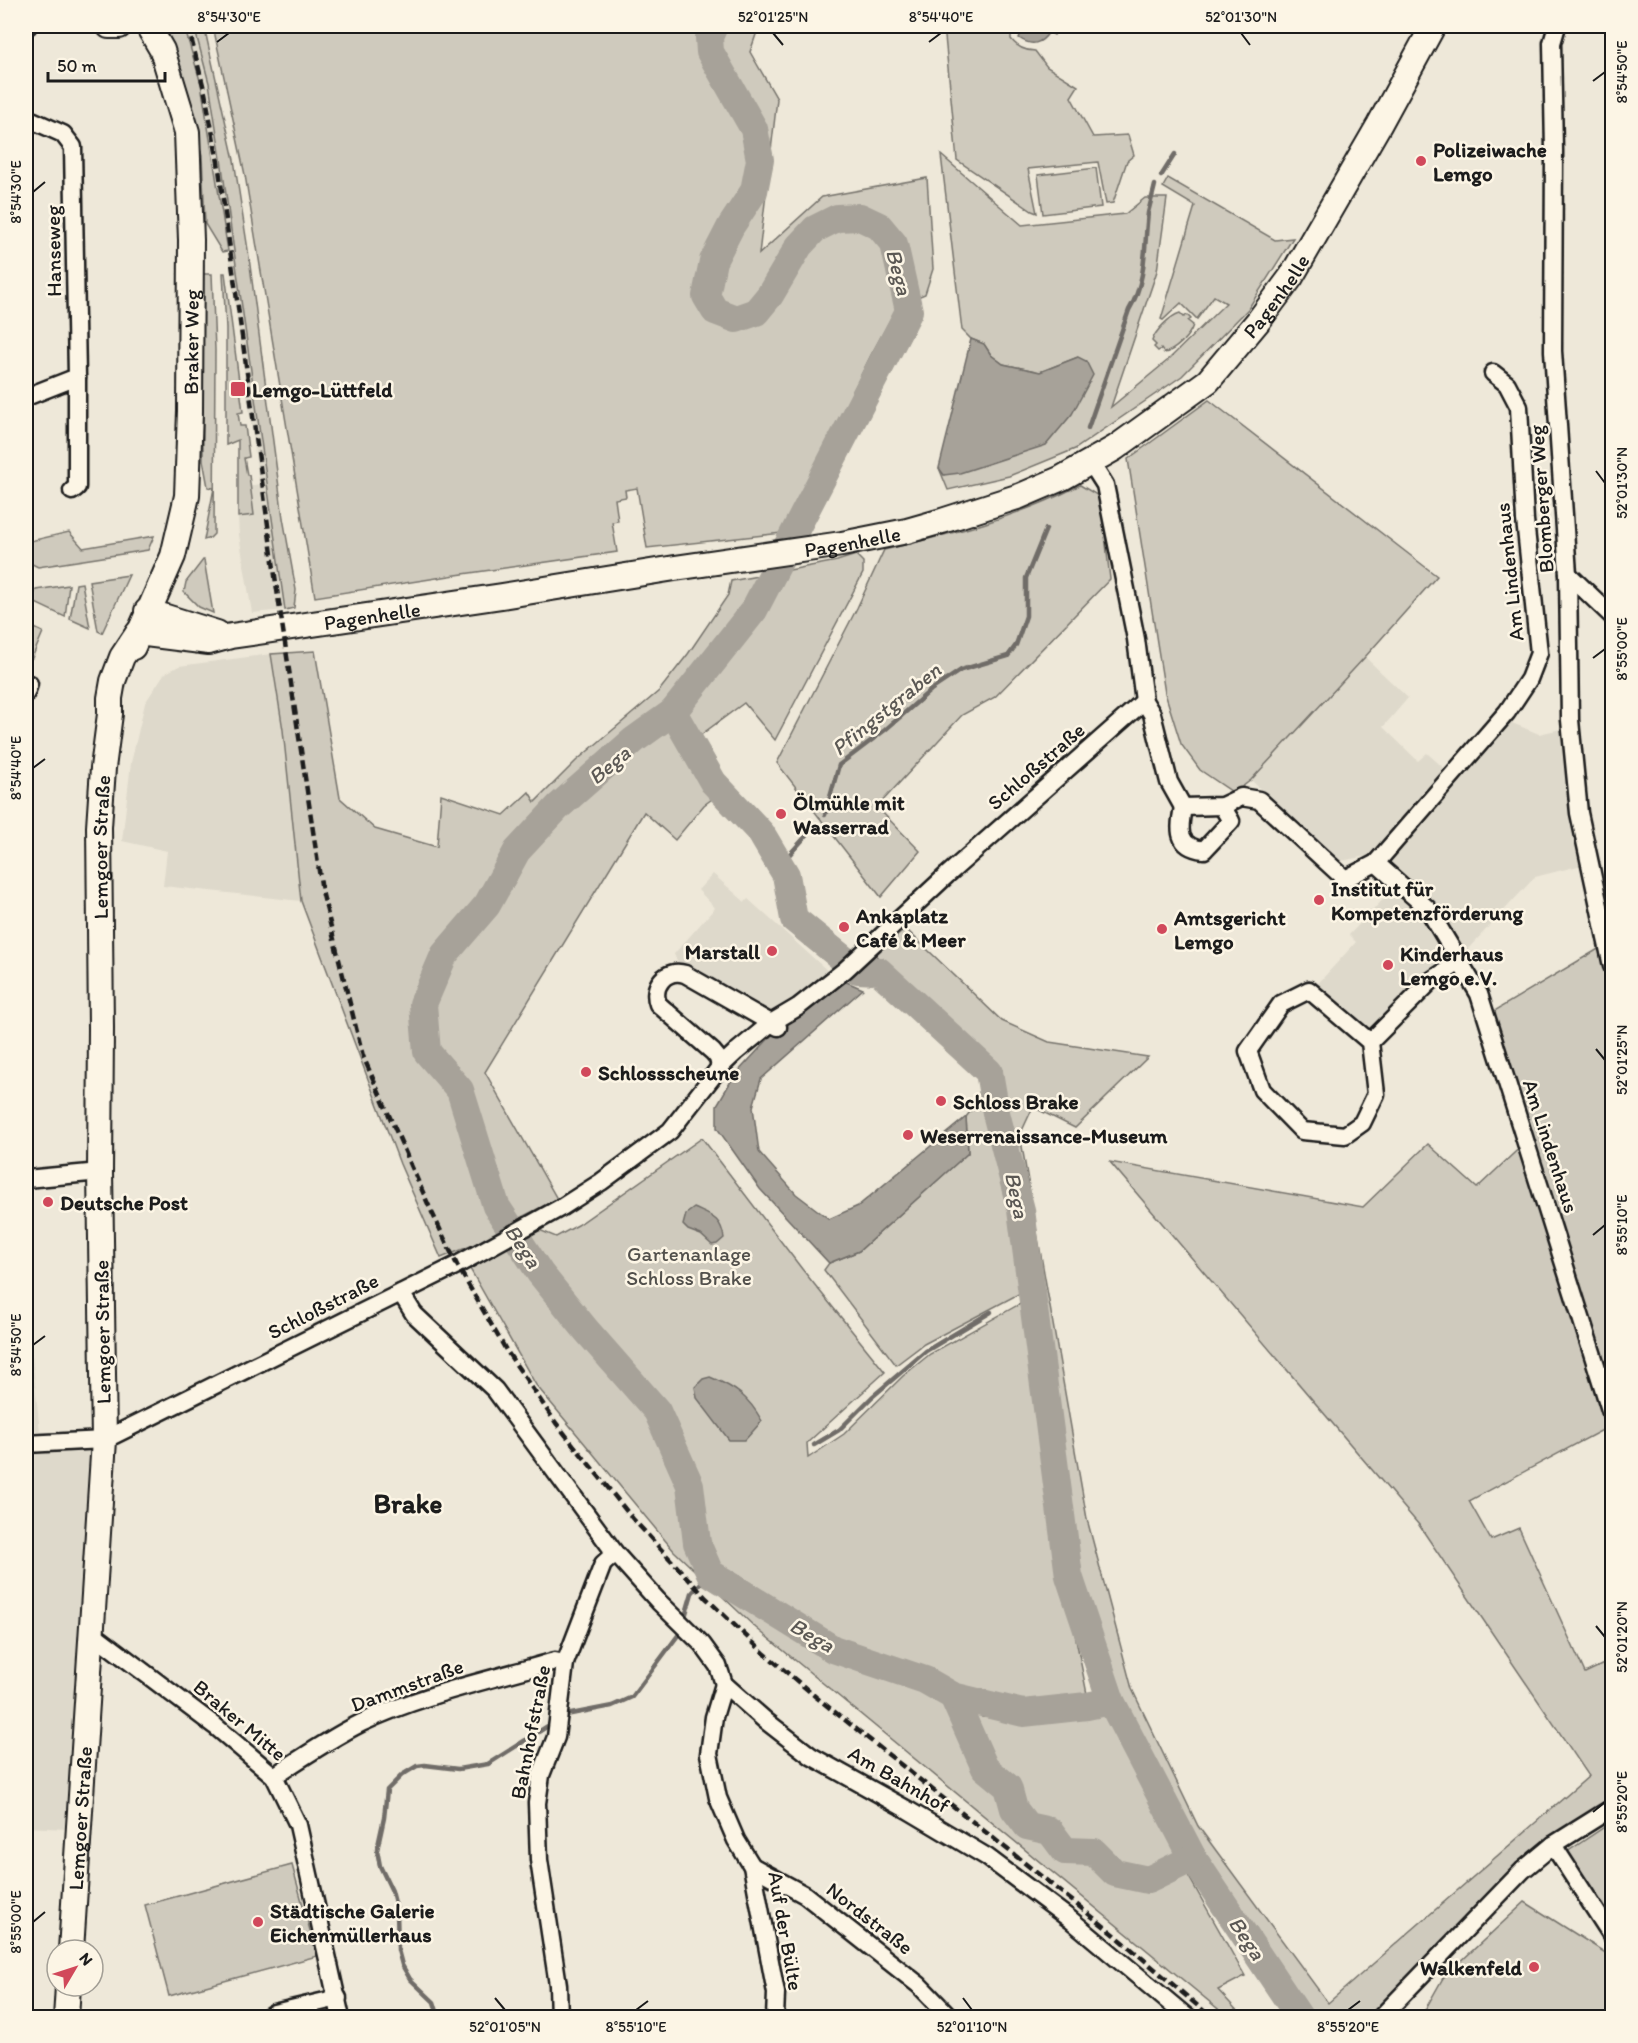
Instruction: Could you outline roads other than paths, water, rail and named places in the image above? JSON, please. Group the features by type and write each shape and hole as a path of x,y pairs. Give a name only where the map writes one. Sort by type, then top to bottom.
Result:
{"main road":[{"path":"109,26 119,26"},
{"name":"Braker Weg","path":"130,26 168,69"},
{"name":"Braker Weg","path":"142,622 173,556 187,496 191,240 187,132 162,51 148,26"},
{"name":"Pagenhelle","path":"142,622 231,636 842,544 907,531 1020,496 1062,478 1091,463 1152,423 1208,381 1259,320 1291,278 1433,26"},
{"name":"Lemgoer Straße","path":"72,1938 104,1440 100,1172 99,827 113,681 122,657 142,622"},
{"path":"66,2018 67,1998"}],"street":[{"name":"Blomberger Weg","path":"1557,26 1552,44 1553,351 1568,574 1569,720 1581,824 1612,966"},
{"name":"Hanseweg","path":"26,129 34,121 63,134 73,147 77,487 72,491"},
{"name":"Am Lindenhaus","path":"1183,807 1222,806 1241,797 1259,800 1345,879 1376,863 1507,712 1529,679 1539,653 1525,520 1519,407 1507,384 1492,373"},
{"path":"26,397 77,377"},
{"path":"1091,463 1105,485 1136,639 1144,701 1152,714 1169,782 1183,807 1179,829 1185,843 1192,849 1204,850 1231,821 1222,806"},
{"path":"1568,574 1612,616"},
{"name":"Schloßstraße","path":"104,1440 401,1293 491,1246 601,1182 670,1131 720,1067 845,970 1144,701"},
{"name":"Am Lindenhaus","path":"1376,863 1428,909 1479,994 1612,1416"},
{"path":"1370,1042 1432,980 1461,961"},
{"path":"720,1067 718,1058 713,1052 658,1004 656,992 663,978 674,972 685,974 774,1025"},
{"path":"1309,990 1370,1042 1376,1094 1362,1123 1345,1135 1302,1131 1262,1090 1248,1051 1281,1005 1309,990"},
{"path":"26,1179 100,1172"},
{"path":"401,1293 414,1314 495,1390 615,1553"},
{"path":"26,1444 104,1440"},
{"name":"Am Bahnhof","path":"615,1553 659,1602 702,1644 718,1666 724,1684 766,1721 812,1756 908,1809 987,1857 1071,1920 1188,2018"},
{"name":"Bahnhofstraße","path":"559,2018 558,1985 539,1860 537,1803 541,1775 556,1737 565,1663 603,1564 615,1553"},
{"name":"Braker Mitte","path":"92,1633 215,1726 274,1776 298,1825 341,2018"},
{"name":"Dammstraße","path":"274,1776 318,1747 361,1723 405,1705 555,1661 565,1663"},
{"name":"Auf der Bülte","path":"724,1684 714,1717 709,1754 718,1798 736,1839 752,1866 776,1993 774,2018"},
{"path":"1380,2018 1523,1870 1553,1845 1612,1808"},
{"path":"1553,1845 1612,1936"},
{"name":"Nordstraße","path":"752,1866 805,1895 919,1985 951,2018"},
{"path":"266,2018 274,2013 338,1998"}],"waterway":[{"name":"Bega","path":"714,26 709,37 710,52 754,129 760,160 754,191 731,226 713,261 706,296 715,311 736,319 756,312 770,295 799,246 815,229 837,218 860,217 879,226 894,244 909,311 754,610 673,712 713,782 761,833 786,875 794,919 857,970 879,971 989,1072 996,1113 1021,1210 1069,1576 1111,1701 1193,1858 1300,2018"},
{"name":"Pfingstgraben","path":"1161,176 1175,154"},
{"name":"Pfingstgraben","path":"1088,428 1139,287 1144,263 1148,213 1155,185"},
{"name":"Pfingstgraben","path":"825,815 839,765 885,730 931,690 961,670 1008,656 1016,645 1026,616 1026,578 1046,529"},
{"name":"Bega","path":"673,712 634,740 558,807 517,851 487,905 444,955 423,1004 427,1052 460,1090 496,1206 540,1273 657,1411 690,1485 697,1543 710,1573 833,1649 925,1680 953,1696 985,1768 1008,1787 1014,1809 1027,1826 1050,1831 1065,1851 1094,1852 1115,1873 1148,1880 1193,1858"},
{"name":"Pfingstgraben","path":"780,865 807,835"},
{"path":"814,1445 839,1430 872,1397 926,1351 991,1312"},
{"path":"684,1620 692,1593 710,1573"},
{"path":"562,1718 566,1715 612,1706 632,1697 679,1634 681,1628"},
{"name":"Bega","path":"953,1696 1023,1713 1111,1701"},
{"path":"439,2018 434,2002 410,1979 402,1965 398,1950 397,1911 392,1891 380,1866 377,1850 387,1790 402,1775 417,1766 458,1769 488,1764 554,1722"}],"railway":[{"path":"188,26 205,93 218,162 276,583 322,891 363,1056 457,1265 506,1350 556,1423 633,1519 706,1598 764,1653 816,1697 1115,1935 1212,2018"}],"place":[{"name":"Polizeiwache Lemgo","path":"1421,161"},
{"name":"Lemgo-Lüttfeld","path":"238,389"},
{"name":"Ölmühle mit Wasserrad","path":"781,814"},
{"name":"Institut für Kompetenzförderung","path":"1319,900"},
{"name":"Ankaplatz Café & Meer","path":"844,927"},
{"name":"Amtsgericht Lemgo","path":"1162,929"},
{"name":"Marstall","path":"772,951"},
{"name":"Kinderhaus Lemgo e.V.","path":"1388,965"},
{"name":"Schlossscheune","path":"586,1072"},
{"name":"Schloss Brake","path":"941,1101"},
{"name":"Weserrenaissance-Museum","path":"908,1135"},
{"name":"Deutsche Post","path":"48,1202"},
{"name":"Städtische Galerie Eichenmüllerhaus","path":"258,1922"},
{"name":"Walkenfeld","path":"1534,1967"}],"district":[{"name":"Brake","path":"408,1503"}],"park label":[{"name":"Gartenanlage Schloss Brake","path":"689,1265"}]}
